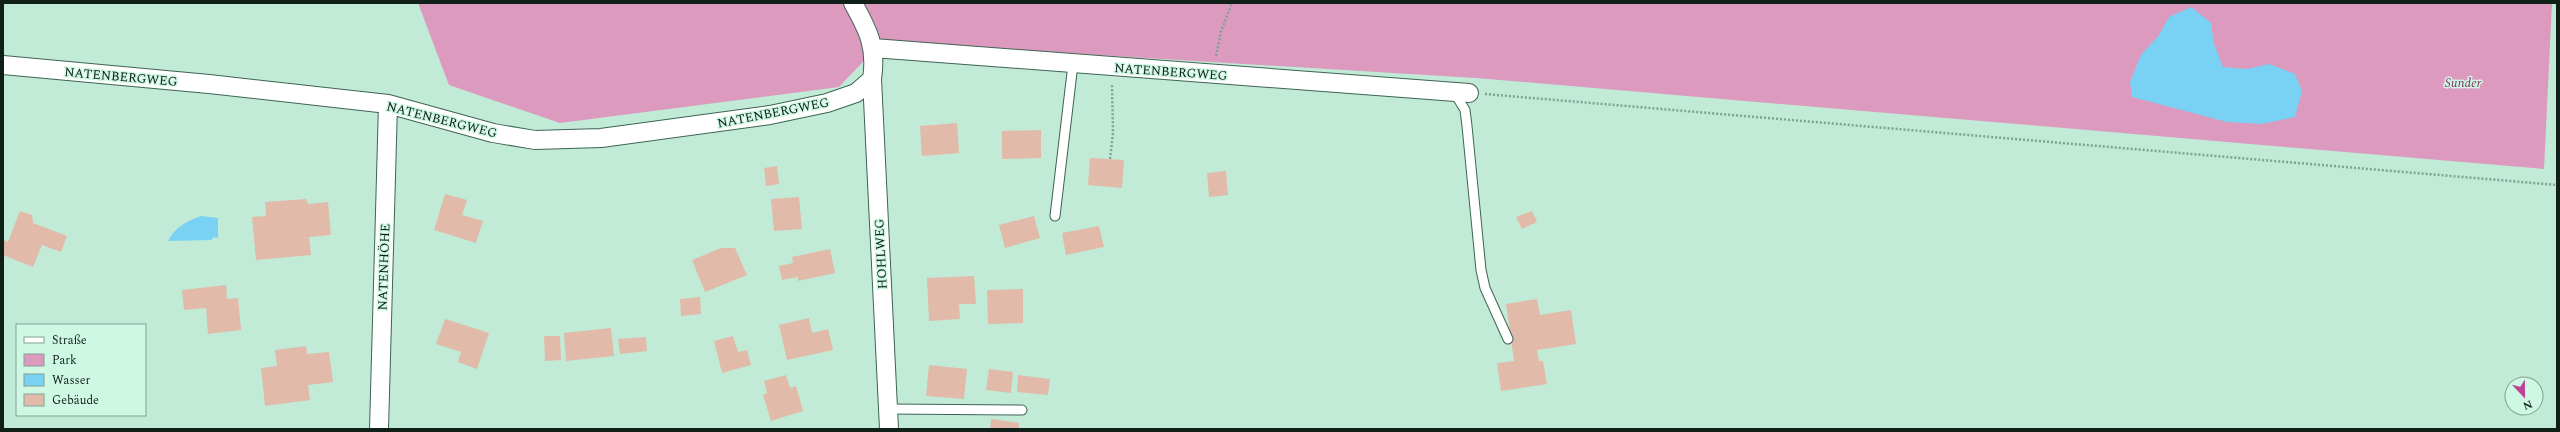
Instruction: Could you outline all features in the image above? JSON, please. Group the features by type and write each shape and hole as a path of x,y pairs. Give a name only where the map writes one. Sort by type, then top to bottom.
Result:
{"street":[{"name":"HOHLWEG","path":"853,3 866,27 873,48 874,61 872,79 889,429"},
{"name":"NATENBERGWEG","path":"873,48 1461,93"},
{"name":"NATENBERGWEG","path":"3,65 202,83 388,104 513,137 535,140 601,138 766,116 827,104 856,93 872,79"},
{"name":"NATENHÖHE","path":"379,429 388,104"}],"lane":[{"path":"1055,216 1073,64"},
{"path":"1461,93 1466,115 1478,248 1485,288 1508,339"},
{"path":"888,409 1022,410"}],"path":[{"path":"1213,74 1221,31 1232,3"},
{"path":"1110,159 1113,133 1111,94 1114,66"},
{"path":"1461,93 2557,184"}],"green space":[{"name":"Sunder","path":"418,3 2552,3 2544,169 1476,78 882,42 839,87 560,123 449,85"}],"water":[{"path":"2191,7 2211,23 2214,44 2223,67 2247,69 2269,64 2295,74 2302,91 2295,117 2261,124 2227,122 2132,97 2130,82 2141,55 2159,35 2169,17"},
{"path":"201,216 218,218 218,238 214,237 211,240 168,241 178,228"}],"building":[{"path":"957,123 959,153 922,156 920,126"},
{"path":"1041,130 1041,158 1002,159 1002,131"},
{"path":"1090,158 1124,160 1122,188 1088,185"},
{"path":"777,166 779,184 766,186 764,168"},
{"path":"1226,171 1228,195 1209,197 1207,173"},
{"path":"445,194 467,200 462,215 483,221 476,243 434,230"},
{"path":"799,197 802,229 774,231 771,199"},
{"path":"306,199 308,204 328,202 331,235 309,237 311,255 256,260 252,217 266,216 265,202"},
{"path":"20,211 32,215 33,223 67,236 61,252 42,245 33,267 3,255 3,240 8,242"},
{"path":"1532,211 1537,222 1522,229 1516,217"},
{"path":"1034,216 1040,238 1005,248 999,225"},
{"path":"1099,226 1104,247 1066,255 1062,233"},
{"path":"721,248 735,248 747,275 705,292 692,260"},
{"path":"830,249 835,273 798,281 798,277 782,280 779,266 793,263 792,257"},
{"path":"974,276 976,304 959,304 960,319 929,321 927,278"},
{"path":"226,285 227,299 238,298 241,330 208,334 206,308 184,310 182,290"},
{"path":"1023,289 1023,323 988,324 987,290"},
{"path":"700,297 701,314 681,316 680,299"},
{"path":"1537,299 1540,315 1571,310 1576,344 1537,350 1539,361 1543,361 1547,384 1501,391 1497,363 1514,361 1506,304"},
{"path":"809,318 812,333 828,329 833,350 787,360 779,325"},
{"path":"445,319 489,333 477,369 458,362 461,352 436,344"},
{"path":"611,328 614,356 566,361 564,333"},
{"path":"544,336 560,336 561,360 545,361"},
{"path":"733,336 738,352 747,350 751,365 722,373 714,341"},
{"path":"646,337 647,351 620,354 618,339"},
{"path":"306,346 307,354 329,352 333,382 308,385 310,400 265,406 261,368 277,366 275,350"},
{"path":"929,365 967,369 964,399 926,396"},
{"path":"989,369 1013,372 1011,393 986,390"},
{"path":"786,375 790,388 796,386 803,411 771,421 763,395 767,393 764,381"},
{"path":"1018,375 1050,379 1048,395 1017,392"},
{"path":"991,419 1019,423 1019,429 990,429"}]}
